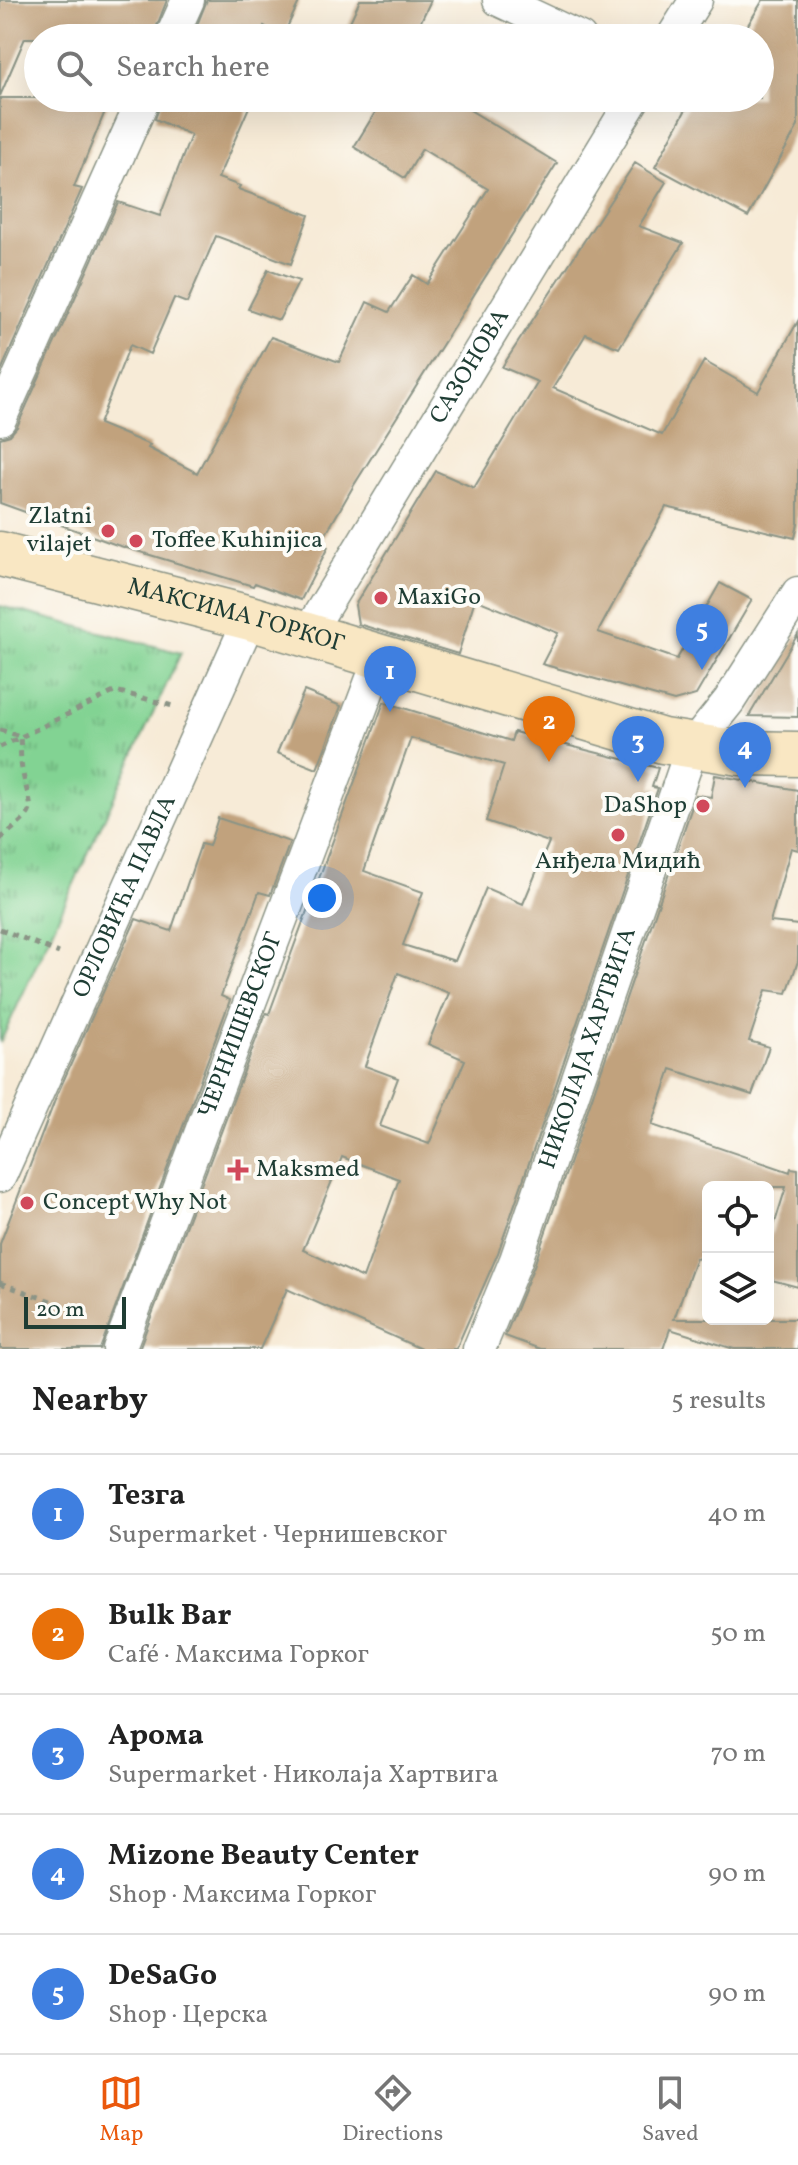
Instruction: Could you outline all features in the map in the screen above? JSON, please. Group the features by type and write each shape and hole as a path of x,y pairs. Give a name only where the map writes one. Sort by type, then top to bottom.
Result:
{"main road":[{"name":"МАКСИМА ГОРКОГ","path":"0,554 250,618 692,747 798,754"}],"street":[{"path":"177,24 188,0"},
{"path":"499,0 550,24"},
{"path":"681,24 696,0"},
{"path":"0,419 138,112"},
{"name":"САЗОНОВА","path":"307,635 625,112"},
{"name":"НИКОЛАЈА ХАРТВИГА","path":"479,1349 516,1260 692,747 729,701 798,593"},
{"name":"ОРЛОВИЋА ПАВЛА","path":"0,1176 250,618"},
{"name":"ЧЕРНИШЕВСКОГ","path":"119,1349 381,655"}],"path":[{"path":"0,747 116,691 173,706"},
{"path":"0,730 20,736"},
{"path":"0,839 28,816 32,799 22,770 20,736"},
{"path":"0,929 59,953"},
{"path":"0,1283 73,1309"}],"green space":[{"path":"0,606 181,653 0,1043"}],"building":[{"path":"0,0 167,0 158,24 24,24 24,40 0,96"},
{"path":"207,0 300,0 289,24 198,24"},
{"path":"360,0 431,0 420,24 349,24"},
{"path":"763,0 798,0 798,126 748,217 655,167 684,112 774,112 774,24 748,24"},
{"path":"0,98 24,98 24,112 105,112 74,187 82,189 0,373"},
{"path":"158,112 247,112 218,178 240,186 238,189 309,215 291,264 216,236 187,303 174,298 150,354 130,345 99,424 150,445 148,448 197,473 271,337 339,362 367,302 389,312 413,275 427,284 488,189 422,149 405,178 354,147 375,112 473,112 557,163 354,485 320,544 328,547 301,600 255,583 253,586 117,545 0,503 0,438 10,435 17,427 118,202 160,216 191,135 155,119"},
{"path":"635,163 666,182 639,226 683,243 619,348 586,334 553,388 662,435 704,361 758,392 798,321 798,523 795,538 666,507 598,632 677,659 720,583 752,600 696,695 674,701 542,664 558,633 475,599 458,654 358,624 355,605 436,471 474,488 538,382 502,367"},
{"path":"268,270 299,281 279,320 248,309"},
{"path":"798,634 798,717 749,716"},
{"path":"304,691 341,706 317,769 277,753"},
{"path":"384,702 511,741 514,732 658,768 652,787 658,788 498,1253 456,1349 421,1349 287,1289 260,1349 139,1349 266,1013 269,1014","holes":["411,738 504,765 486,821 549,842 523,904 486,888 455,961 403,945 423,892 364,871","398,973 449,993 428,1044 465,1060 429,1144 380,1126 398,1078 365,1066","342,1157 399,1179 363,1278 303,1250"]},
{"path":"715,775 798,790 798,850 791,848 770,922 798,925 798,961 787,993 766,990 749,1041 769,1047 752,1095 671,1069 652,1125 790,1172 791,1168 798,1169 798,1287 774,1281 774,1226 786,1187 774,1187 774,1181 702,1181 702,1260 696,1258 674,1319 702,1319 702,1325 774,1325 774,1319 798,1319 798,1349 734,1349 670,1329 663,1349 540,1349 505,1336 534,1266 696,795 711,797"},
{"path":"218,818 290,842 270,895 259,892 221,996 230,1000 100,1349 0,1349 0,1244 57,1095 136,919 171,931 201,844 209,846"}],"place":[{"name":"Zlatni vilajet","path":"108,531"},
{"name":"Toffee Kuhinjica","path":"136,541"},
{"name":"MaxiGo","path":"381,598"},
{"name":"DeSaGo","path":"702,670"},
{"name":"Тезга","path":"390,712"},
{"name":"Bulk Bar","path":"549,762"},
{"name":"Арома","path":"638,782"},
{"name":"Mizone Beauty Center","path":"745,788"},
{"name":"DaShop","path":"703,806"},
{"name":"Анђела Мидић","path":"618,835"},
{"name":"Maksmed","path":"238,1170"},
{"name":"Concept Why Not","path":"27,1203"}]}
